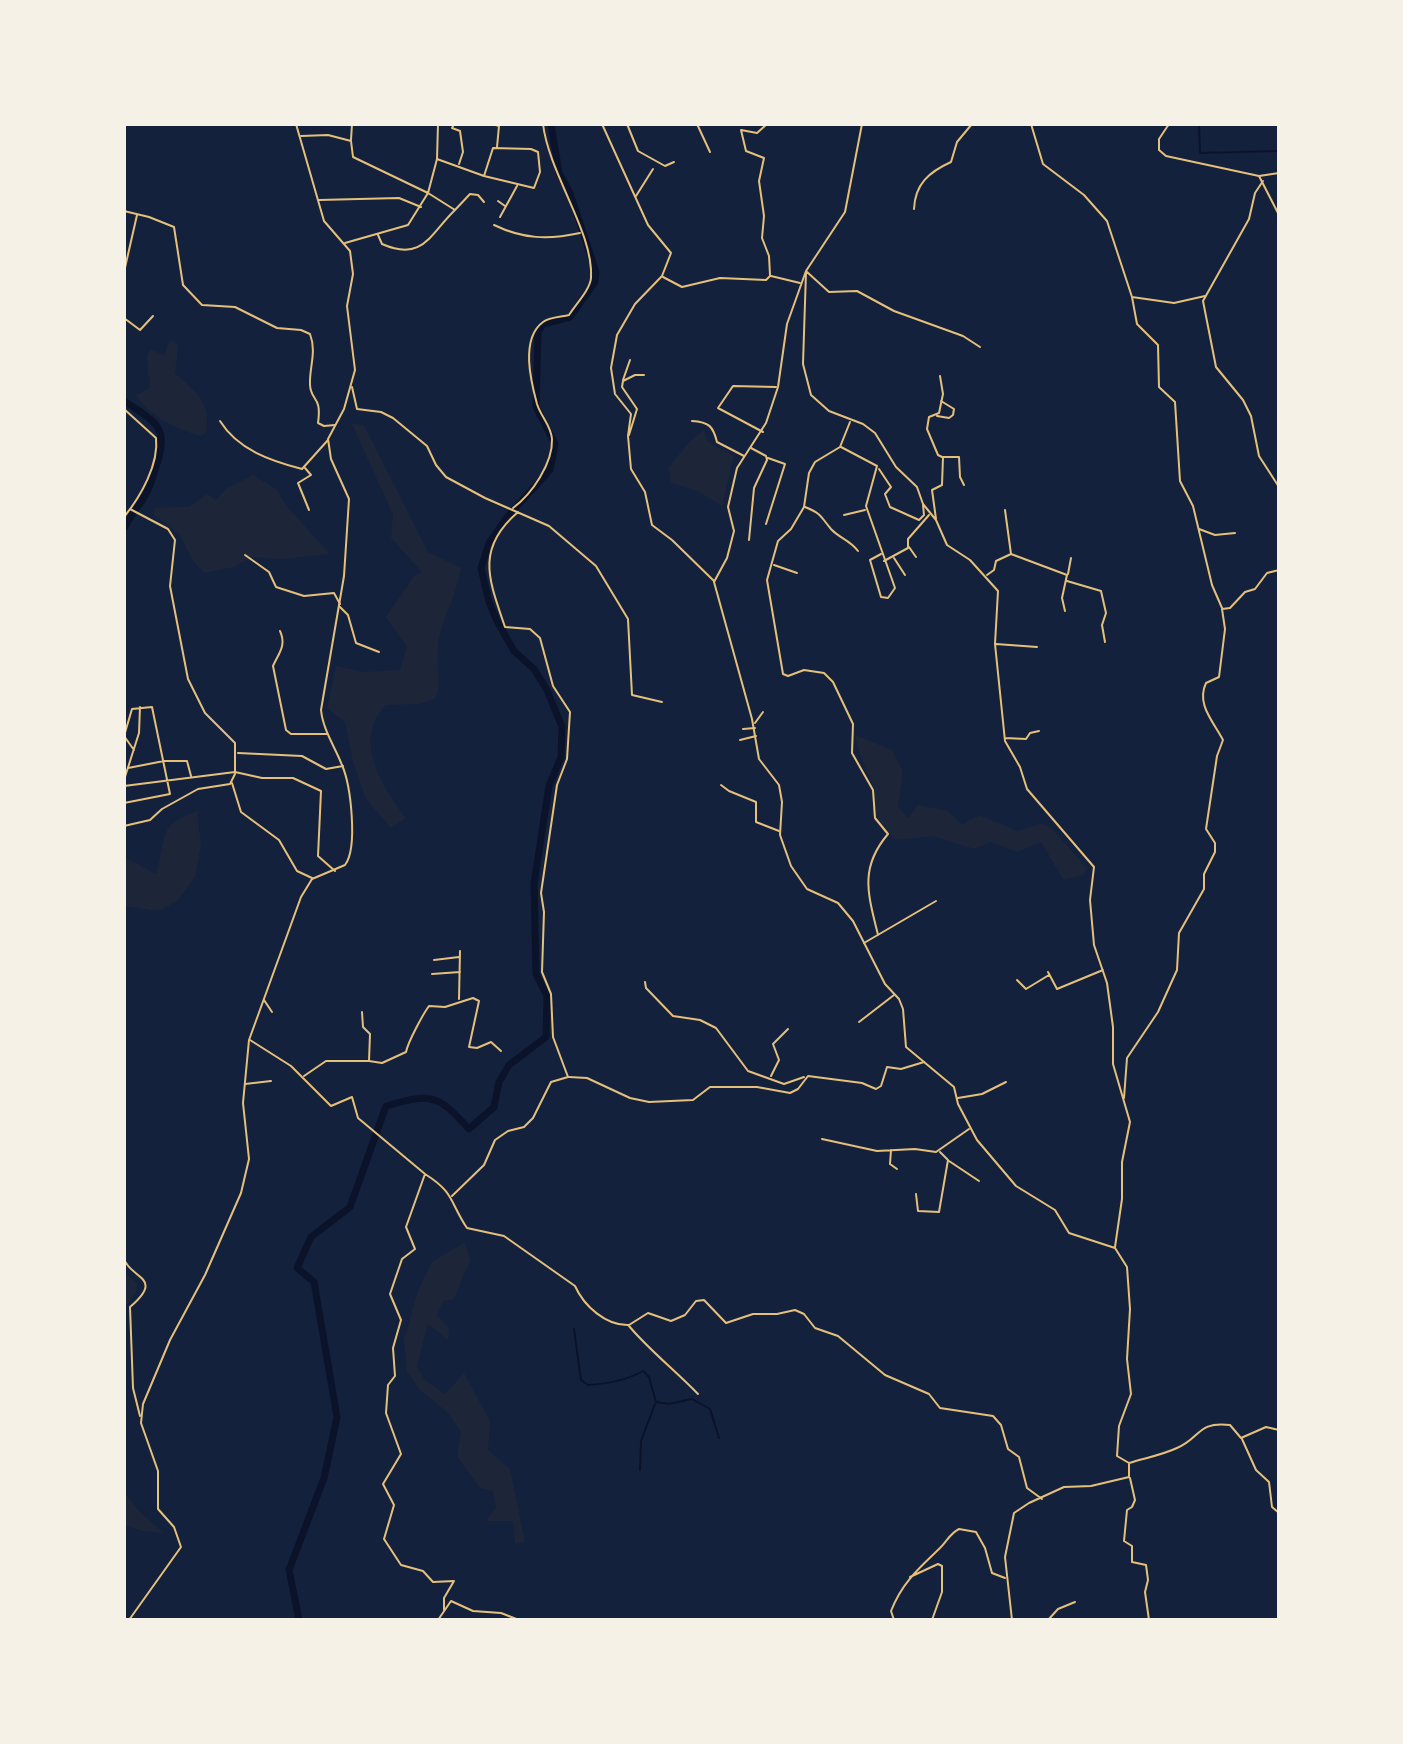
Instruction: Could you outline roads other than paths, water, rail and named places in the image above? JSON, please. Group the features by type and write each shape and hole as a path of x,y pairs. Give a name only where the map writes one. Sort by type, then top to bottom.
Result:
{"street":[{"path":"296,124 324,221 345,243 353,257 354,274 347,306 355,359 352,387 328,439 314,453 305,468"},
{"path":"352,124 353,157 428,193 455,210"},
{"path":"345,243 408,226 422,207 428,193 437,159 438,124"},
{"path":"454,124 453,130 460,131 463,152 459,166"},
{"path":"492,124 499,127 497,148"},
{"path":"543,124 547,151 590,261 591,281 569,315 545,320 536,328 528,360 538,405 550,425 550,456 525,498 496,535 490,552 489,578 505,627 530,629 540,638 553,686 570,712 567,759 557,785 541,893 544,912 542,972 551,994 553,1037 568,1077"},
{"path":"602,124 648,225 671,253 662,276 635,304 617,335 612,375 615,394 631,414 628,436 631,469 645,492 652,524 714,582 754,723 759,759 779,785 782,802 779,831 791,866 807,889 844,909 885,984 895,994 903,1009 906,1047 954,1087 970,1129 1016,1186 1055,1210 1069,1233 1115,1248 1128,1267 1130,1309 1127,1359 1131,1394 1119,1426 1117,1456 1129,1463 1181,1447 1202,1427 1215,1423 1230,1425 1241,1438 1256,1470 1269,1482 1272,1507 1279,1513"},
{"path":"627,124 638,151 664,166 674,162"},
{"path":"696,124 710,152"},
{"path":"662,276 682,287 720,278 766,280 770,275 769,256 762,238 764,216 759,181 764,158 746,151 741,130 757,133 766,124"},
{"path":"714,582 732,542 734,527 729,507 737,468 763,432 778,387 787,324 806,271 845,212 862,124"},
{"path":"914,209 916,189 923,180 951,162 957,142 972,124"},
{"path":"1031,124 1045,166 1084,195 1107,221 1132,297 1137,324 1158,345 1159,387 1175,402 1180,481 1193,506 1212,585 1222,609 1226,629 1219,677 1206,683 1201,693 1205,711 1223,740 1217,756 1206,829 1215,843 1215,852 1205,874 1203,889 1179,933 1177,970 1158,1012 1127,1058 1124,1100"},
{"path":"1169,124 1159,139 1159,150 1166,156 1259,176 1279,173"},
{"path":"300,136 328,135 351,141"},
{"path":"437,159 484,176 517,186 536,187 540,172 537,150 493,148 484,176"},
{"path":"635,196 653,169"},
{"path":"1259,176 1279,215"},
{"path":"1263,181 1255,193 1249,219 1205,296 1205,314 1216,367 1243,400 1251,416 1259,456 1279,486"},
{"path":"500,217 517,186"},
{"path":"378,234 382,244 397,251 412,249 428,243 470,194 478,195 484,202"},
{"path":"319,200 399,198 422,207"},
{"path":"498,201 506,206"},
{"path":"124,211 174,227 183,285 202,305 234,307 277,328 301,330 310,334 314,357 310,386 320,404 318,423 324,426 336,425"},
{"path":"124,272 138,214"},
{"path":"494,225 513,234 541,238 581,233"},
{"path":"806,271 830,292 857,291 894,311 963,336 981,347"},
{"path":"806,271 803,364 811,395 829,411 875,433 896,467 917,487 924,515 919,520 890,507 885,494 891,487 877,467 840,447"},
{"path":"770,275 802,284"},
{"path":"1132,297 1174,303 1205,296"},
{"path":"124,318 139,330 153,316"},
{"path":"628,436 636,421 637,409 622,387 630,360"},
{"path":"623,381 635,374 644,375"},
{"path":"936,415 942,401 940,376"},
{"path":"763,432 718,408 733,386 778,387"},
{"path":"352,387 357,409 380,412 414,433 431,451 436,465 446,477 474,493 549,526 596,566 628,619 632,695 662,702"},
{"path":"942,401 954,409 953,415 949,418 936,415 929,417 927,429 938,455 959,457 960,477 964,485"},
{"path":"124,409 156,438 157,448 151,471 124,517"},
{"path":"850,420 840,447 815,462 809,473 804,507 797,520 778,541 774,565 766,587 773,606 773,625 783,674 788,676 804,670 824,673 833,681 853,724 852,753 873,790 875,818 888,834 870,859 870,886 877,935"},
{"path":"220,421 228,433 249,445 258,456 305,468 311,475 298,483 309,510"},
{"path":"692,421 709,424 714,428 716,442 745,456"},
{"path":"140,1416 170,1340 205,1275 241,1193 249,1159 244,1124 244,1084 249,1040 300,897 312,879 345,865 353,850 349,789 321,710 340,606 349,499 331,459 328,439"},
{"path":"750,448 785,464 766,524"},
{"path":"943,457 942,485 932,490 936,520 947,545 986,576 999,596 995,644 1004,738 1027,789 1093,862 1092,930 1095,948 1104,970 1113,1020 1113,1064 1130,1122 1122,1162 1122,1199 1115,1248"},
{"path":"749,540 754,488 767,458"},
{"path":"877,467 866,510 881,554 883,562 895,588 888,598 881,597 870,560 881,554"},
{"path":"923,504 936,520"},
{"path":"804,507 824,516 831,528 851,541 858,551"},
{"path":"130,509 168,529 175,540 170,586 188,679 205,713 230,736 237,753 232,783 241,812 279,840 297,871 312,879"},
{"path":"844,515 866,510"},
{"path":"1005,510 1012,554"},
{"path":"916,557 909,547 908,539 930,513"},
{"path":"1198,528 1215,535 1235,533"},
{"path":"883,562 909,547"},
{"path":"986,576 994,570 996,561 1012,554 1067,575"},
{"path":"245,555 269,572 276,587 304,596 334,593 348,615 356,643 379,652"},
{"path":"893,557 905,575"},
{"path":"1065,611 1062,598 1071,558"},
{"path":"774,565 797,573"},
{"path":"1222,609 1230,608 1245,592 1255,589 1267,573 1279,570"},
{"path":"1066,580 1099,588 1101,591 1106,612 1102,625 1105,642"},
{"path":"280,631 283,638 281,655 273,666 286,730 291,734 328,734"},
{"path":"995,644 1037,647"},
{"path":"124,780 139,733 140,707"},
{"path":"124,799 125,803 168,795 164,761 152,707 132,709 129,713 124,736 134,750"},
{"path":"754,723 764,712"},
{"path":"743,729 755,728"},
{"path":"1004,738 1026,738 1030,733 1039,731"},
{"path":"740,740 756,736"},
{"path":"237,753 302,756 326,769 343,766"},
{"path":"128,768 164,761 187,761 191,777"},
{"path":"124,786 235,773 262,778 293,778 319,788 322,794 318,856 335,871"},
{"path":"124,826 150,820 162,809 173,806 198,789 232,783"},
{"path":"721,785 729,792 755,802 757,822 779,831"},
{"path":"863,943 936,901"},
{"path":"459,1001 460,951"},
{"path":"434,960 460,957"},
{"path":"1017,980 1026,989 1049,974 1057,989 1104,970"},
{"path":"432,974 461,972"},
{"path":"645,982 646,988 673,1016 699,1020 716,1028 743,1067 784,1084 804,1077 863,1083 876,1089 881,1086 887,1067 901,1069 924,1062"},
{"path":"859,1022 895,994"},
{"path":"304,1077 326,1061 382,1063 406,1052 426,1009 445,1007 473,998 479,1000 469,1047 477,1048 491,1042 501,1051"},
{"path":"263,1000 272,1012"},
{"path":"362,1012 363,1027 370,1034 369,1061"},
{"path":"770,1076 779,1060 773,1044 788,1029"},
{"path":"249,1040 259,1043 304,1077 331,1106 352,1097 358,1118 425,1174 444,1186 452,1196 467,1228 505,1236 575,1286 580,1297 606,1320 629,1325 652,1353 660,1355 698,1394"},
{"path":"452,1196 457,1188 472,1180 484,1165 495,1140 508,1131 524,1127 533,1118 551,1082 568,1077 587,1078 630,1098 649,1102 693,1100 710,1087 757,1087 790,1093 798,1089 804,1077"},
{"path":"244,1084 271,1082"},
{"path":"957,1099 982,1094 1006,1082"},
{"path":"822,1139 877,1151 940,1151 970,1129"},
{"path":"891,1149 890,1164 897,1170"},
{"path":"940,1151 958,1170 979,1181"},
{"path":"916,1194 918,1211 939,1212 948,1160"},
{"path":"425,1174 406,1227 415,1249 402,1259 390,1294 401,1320 393,1348 395,1376 388,1385 386,1413 401,1454 383,1484 394,1506 384,1539 401,1565 423,1571 433,1582 454,1581 444,1598 444,1610"},
{"path":"124,1259 127,1267 144,1281 139,1300 130,1307 134,1401 158,1471 158,1509 174,1527 181,1547 129,1620"},
{"path":"629,1325 648,1313 671,1321 685,1315 695,1301 704,1300 726,1323 753,1314 777,1314 794,1310 804,1314 814,1328 838,1336 885,1375 929,1394 940,1408 993,1416 1001,1425 1008,1449 1019,1457 1027,1488 1042,1499"},
{"path":"1241,1438 1266,1427 1279,1430"},
{"path":"1129,1463 1129,1477 1135,1500 1132,1507 1126,1510 1122,1534 1124,1541 1132,1546 1132,1562 1146,1565 1148,1580 1145,1592 1149,1620"},
{"path":"1012,1620 1005,1557 1014,1513 1063,1487 1091,1486 1129,1477"},
{"path":"894,1620 891,1611 909,1577 940,1548 949,1534 959,1529 976,1532 985,1548 992,1573 1006,1578"},
{"path":"909,1577 938,1564 942,1566 942,1592 932,1620"},
{"path":"438,1620 450,1601 473,1611 500,1613 519,1620"},
{"path":"1048,1620 1058,1609 1075,1602"}],"waterway":[{"path":"299,1620 289,1570 324,1478 337,1417 314,1282 297,1268 311,1237 350,1207 386,1106 414,1099 433,1100 449,1109 469,1129 494,1107 499,1082 509,1065 546,1037 547,996 536,974 534,884 549,786 561,757 562,727 547,690 534,669 514,651 497,621 489,602 481,568 489,543 508,516 550,470 555,444 536,407 538,332 543,324 570,317 595,282 596,272 570,193 559,173 551,124"},
{"path":"1199,124 1200,153 1279,151"},
{"path":"124,401 153,422 161,436 152,481 136,509"},
{"path":"124,528 133,513"},
{"path":"574,1329 581,1380 588,1385 602,1384 623,1380 643,1371 649,1377 656,1402 669,1404 692,1399 710,1409 719,1438"},
{"path":"640,1470 641,1441 655,1404"}]}
